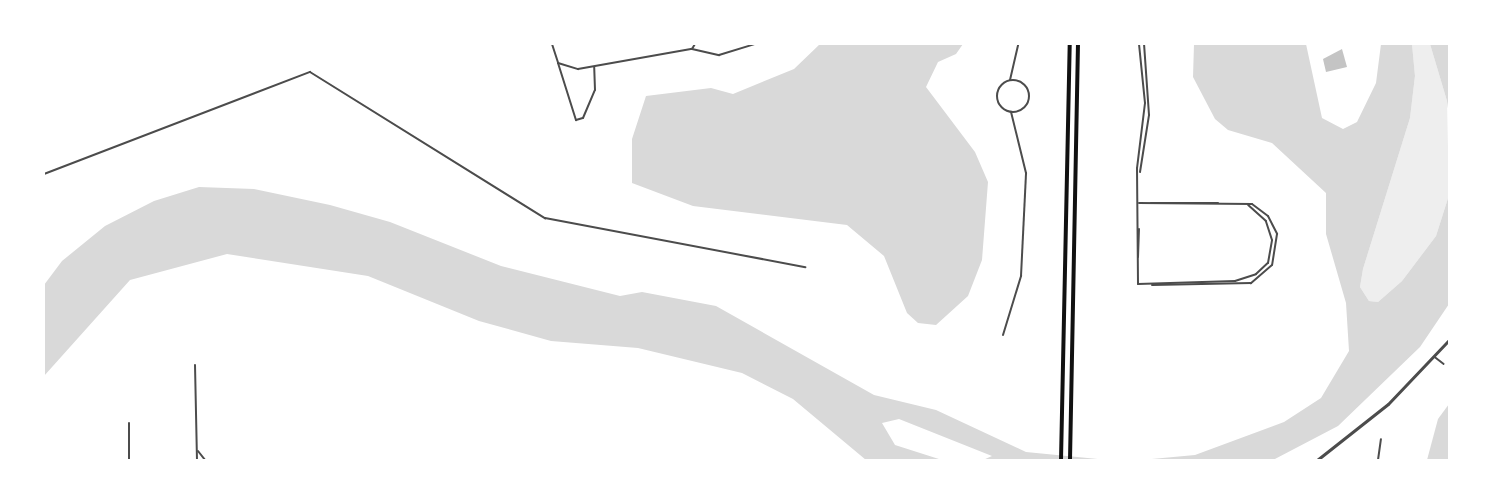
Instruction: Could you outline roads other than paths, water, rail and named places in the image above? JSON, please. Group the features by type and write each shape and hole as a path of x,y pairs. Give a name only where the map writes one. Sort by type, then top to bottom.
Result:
{"main road":[{"path":"1061,460 1070,44"},
{"path":"1070,460 1078,44"}],"street":[{"path":"552,44 576,120 583,118 597,84 594,67"},
{"path":"692,49 695,44"},
{"path":"558,63 576,69 692,49 719,55 755,44"},
{"path":"1003,335 1021,276 1026,173 1011,112 997,97 1010,80 1018,44"},
{"path":"1139,44 1145,98 1140,172 1138,229 1138,284 1251,283 1269,268 1278,244 1268,216 1248,205 1218,202 1139,203"},
{"path":"1140,172 1149,115 1144,44"},
{"path":"44,174 310,72 545,218 805,267"},
{"path":"1010,80 1023,83 1030,95 1024,109 1011,112"},
{"path":"1151,284 1250,278 1268,263 1272,243 1266,221 1248,205"},
{"path":"1317,460 1388,404 1435,357 1449,339"},
{"path":"195,365 197,460"},
{"path":"129,423 129,460"},
{"path":"1378,460 1381,439"},
{"path":"197,448 205,460"}],"lane":[{"path":"1435,357 1444,364"}]}
